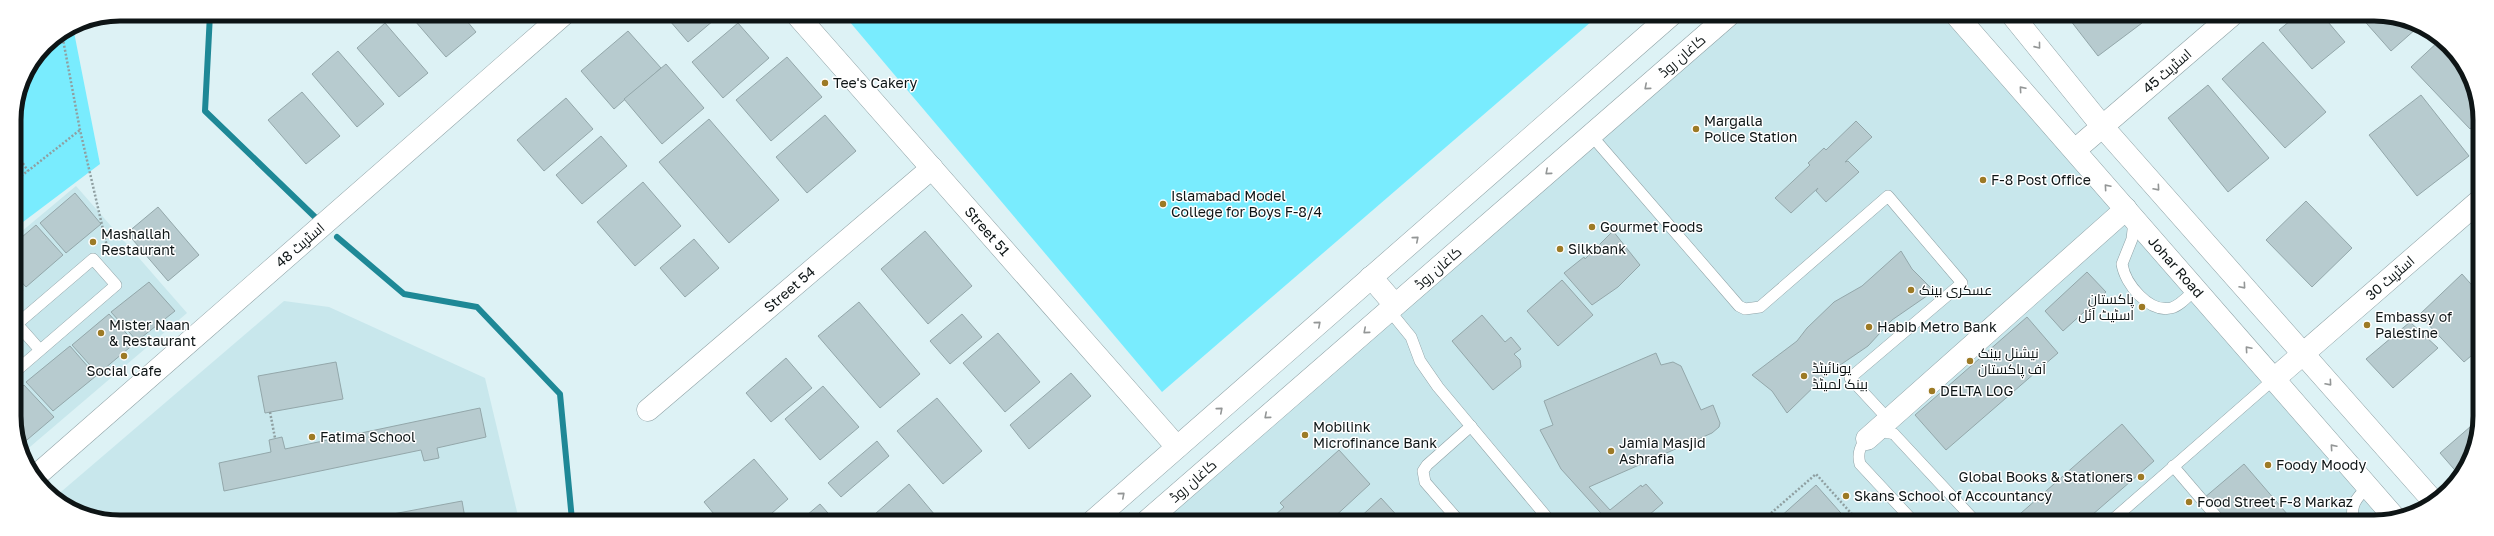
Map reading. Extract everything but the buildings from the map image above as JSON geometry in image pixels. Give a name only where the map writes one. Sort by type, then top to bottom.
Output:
[{"type":"street","name":"اسٹریٹ 48","points":[[39,473],[556,21]]},
{"type":"street","name":"Street 51","points":[[802,21],[1177,447]]},
{"type":"street","points":[[1100,515],[1664,21]]},
{"type":"street","name":"کاغان روڈ","points":[[1154,515],[1722,21]]},
{"type":"street","name":"Johar Road","points":[[1961,21],[2391,513]]},
{"type":"street","points":[[2017,21],[2102,126],[2430,498]]},
{"type":"street","name":"اسٹریٹ 45","points":[[2075,150],[2225,21]]},
{"type":"street","name":"Street 54","points":[[648,410],[932,168]]},
{"type":"street","name":"اسٹریٹ 30","points":[[2274,379],[2473,206]]},
{"type":"street","points":[[1867,439],[1888,419],[2130,213]]},
{"type":"street","points":[[1371,277],[1392,308]]},
{"type":"lane","points":[[1591,135],[1739,306],[1745,309],[1760,307],[1888,196],[1962,283],[1850,378],[1888,419]]},
{"type":"lane","points":[[2130,213],[2132,239],[2122,264],[2126,280],[2148,303],[2164,309],[2177,306],[2196,289]]},
{"type":"lane","points":[[21,321],[93,259],[116,285],[21,367]]},
{"type":"lane","points":[[1392,308],[1411,337],[1420,361],[1438,387],[1545,515]]},
{"type":"lane","points":[[21,329],[40,350]]},
{"type":"lane","points":[[2118,515],[2274,379]]},
{"type":"lane","points":[[1454,515],[1425,482],[1423,471],[1426,465],[1471,426]]},
{"type":"lane","points":[[1907,515],[1860,464],[1858,456],[1860,447],[1867,439],[1877,432],[1886,431],[1894,434],[1969,515]]},
{"type":"lane","points":[[2173,466],[2215,515]]},
{"type":"lane","points":[[2354,515],[2353,504],[2368,487]]},
{"type":"path","points":[[63,40],[80,130],[108,248],[104,271]]},
{"type":"path","points":[[21,176],[80,130]]},
{"type":"path","points":[[21,160],[28,171]]},
{"type":"path","points":[[270,412],[275,438]]},
{"type":"path","points":[[1769,515],[1816,474],[1853,515]]},
{"type":"shaded area","name":"Islamabad Model College for Boys F-8/4","points":[[849,21],[1592,21],[1162,392]]},
{"type":"shaded area","points":[[1723,21],[1961,21],[2391,513],[2381,515],[1154,515]]},
{"type":"shaded area","points":[[74,32],[100,164],[21,223],[21,113],[24,94],[34,70],[50,50]]},
{"type":"shaded area","points":[[76,186],[187,313],[27,450],[21,423],[21,232]]},
{"type":"shaded area","name":"Fatima School","points":[[284,301],[329,307],[485,378],[518,515],[120,515],[88,510],[76,505],[59,494]]},
{"type":"waterway","points":[[210,21],[205,111],[317,219]]},
{"type":"waterway","points":[[337,237],[404,294],[477,307],[560,394],[572,515]]},
{"type":"place","name":"Tee's Cakery","points":[[825,83]]},
{"type":"place","name":"Margalla Police Station","points":[[1696,129]]},
{"type":"place","name":"F-8 Post Office","points":[[1983,180]]},
{"type":"place","name":"Islamabad Model College for Boys F-8/4","points":[[1163,204]]},
{"type":"place","name":"Gourmet Foods","points":[[1592,227]]},
{"type":"place","name":"Mashallah Restaurant","points":[[93,242]]},
{"type":"place","name":"Silkbank","points":[[1560,249]]},
{"type":"place","name":"عسکری بینک","points":[[1911,290]]},
{"type":"place","name":"پاکستان اسٹیٹ آئل","points":[[2142,307]]},
{"type":"place","name":"Embassy of Palestine","points":[[2367,325]]},
{"type":"place","name":"Habib Metro Bank","points":[[1869,327]]},
{"type":"place","name":"Mister Naan & Restaurant","points":[[101,333]]},
{"type":"place","name":"Social Cafe","points":[[124,356]]},
{"type":"place","name":"نیشنل بینک آف پاکستان","points":[[1970,361]]},
{"type":"place","name":"یونائیٹڈ بینک لمیٹڈ","points":[[1804,376]]},
{"type":"place","name":"DELTA LOG","points":[[1932,391]]},
{"type":"place","name":"Mobilink Microfinance Bank","points":[[1305,435]]},
{"type":"place","name":"Fatima School","points":[[312,437]]},
{"type":"place","name":"Jamia Masjid Ashrafia","points":[[1611,451]]},
{"type":"place","name":"Foody Moody","points":[[2268,465]]},
{"type":"place","name":"Global Books & Stationers","points":[[2141,477]]},
{"type":"place","name":"Skans School of Accountancy","points":[[1846,496]]},
{"type":"place","name":"Food Street F-8 Markaz","points":[[2189,502]]}]
